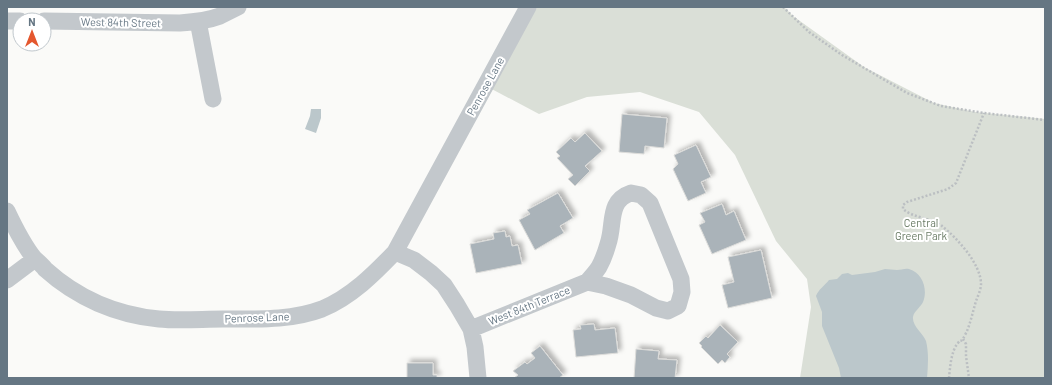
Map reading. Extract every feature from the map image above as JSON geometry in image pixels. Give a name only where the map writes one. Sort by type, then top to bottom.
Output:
[{"type":"street","name":"West 84th Street","points":[[52,20],[174,23],[198,22],[220,16],[238,7]]},
{"type":"street","name":"Penrose Lane","points":[[7,211],[19,236],[35,259],[54,276],[79,294],[105,306],[134,315],[160,319],[272,319],[295,316],[321,309],[342,299],[362,284],[395,252],[528,7]]},
{"type":"street","points":[[198,22],[213,99]]},
{"type":"street","name":"West 84th Terrace","points":[[471,329],[587,282],[600,266],[609,242],[612,217],[616,204],[624,196],[631,193],[641,195],[650,203],[680,279],[682,292],[678,306],[668,311],[656,308],[631,295],[606,286],[587,282]]},
{"type":"street","points":[[395,252],[414,260],[444,285],[471,329],[475,347],[478,378]]},
{"type":"street","points":[[7,280],[35,259]]},
{"type":"path","points":[[783,7],[809,32],[837,51],[907,92],[941,106],[984,113],[1045,120]]},
{"type":"path","points":[[949,378],[951,359],[958,342],[963,339],[967,331],[981,285],[980,275],[961,245],[941,226],[907,212],[903,209],[903,206],[907,202],[948,189],[956,183],[984,113]]},
{"type":"path","points":[[963,339],[966,344],[969,378]]},
{"type":"green space","name":"Central Green Park","points":[[528,7],[784,7],[793,16],[864,67],[934,103],[975,112],[1045,119],[1045,378],[800,378],[811,307],[807,279],[776,241],[735,155],[699,112],[640,92],[587,97],[539,114],[486,86]]},
{"type":"shaded area","points":[[311,109],[321,109],[321,118],[316,133],[305,129]]},
{"type":"shaded area","points":[[885,269],[909,269],[918,274],[923,282],[925,292],[924,297],[922,304],[913,317],[913,320],[926,341],[928,355],[927,378],[841,378],[839,368],[822,326],[822,312],[816,296],[829,280],[837,279],[842,274],[848,273],[852,275]]},
{"type":"building","points":[[622,114],[667,118],[664,148],[645,146],[644,154],[619,152]]},
{"type":"building","points":[[585,133],[602,151],[585,166],[590,171],[575,186],[568,179],[573,175],[557,158],[560,156],[556,152],[571,138],[575,142]]},
{"type":"building","points":[[696,145],[711,177],[701,182],[706,193],[688,201],[673,169],[678,164],[674,155]]},
{"type":"building","points":[[558,193],[573,218],[560,226],[564,233],[535,250],[519,220],[530,214],[527,210]]},
{"type":"building","points":[[722,204],[726,215],[734,211],[746,240],[712,254],[699,225],[705,222],[700,213]]},
{"type":"building","points":[[505,231],[506,237],[510,236],[512,246],[518,245],[522,264],[476,273],[470,244],[494,239],[493,233]]},
{"type":"building","points":[[761,250],[772,298],[728,308],[722,285],[734,282],[728,257]]},
{"type":"building","points":[[594,324],[595,330],[615,328],[618,353],[576,357],[573,330],[581,329],[580,325]]},
{"type":"building","points":[[720,325],[738,342],[727,354],[730,357],[725,363],[722,360],[718,364],[701,347],[702,346],[699,343],[706,336],[708,338]]},
{"type":"building","points":[[540,346],[563,375],[559,378],[514,378],[518,375],[513,371],[525,362],[527,364],[535,358],[531,353]]},
{"type":"building","points":[[636,349],[659,351],[658,359],[677,360],[675,378],[634,378]]},
{"type":"building","points":[[407,363],[433,363],[433,375],[437,375],[437,378],[407,378]]}]
